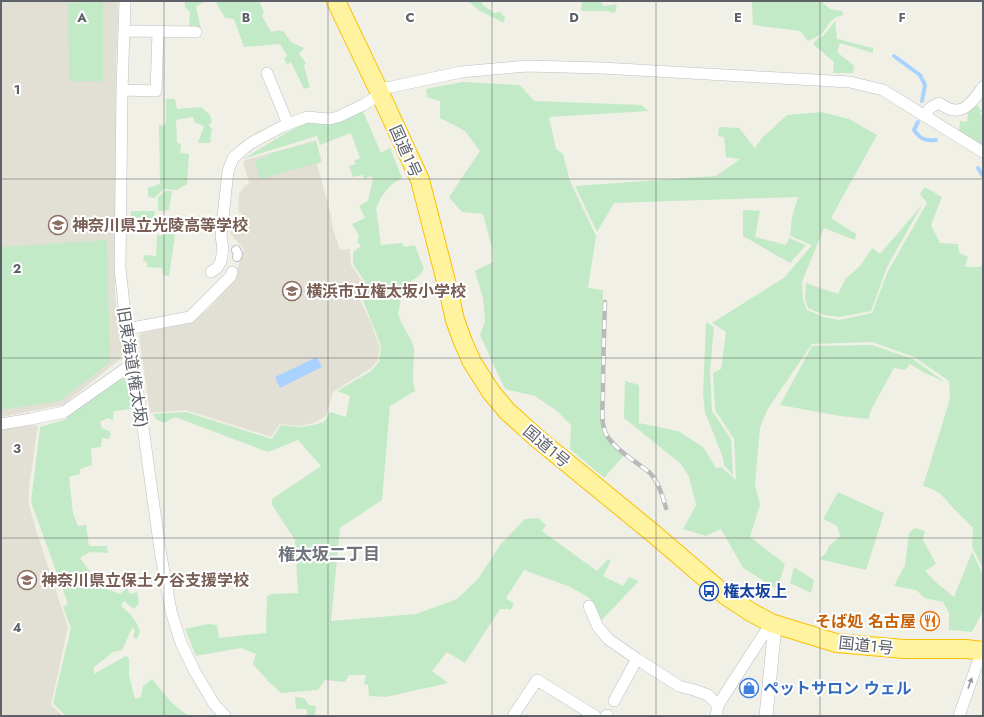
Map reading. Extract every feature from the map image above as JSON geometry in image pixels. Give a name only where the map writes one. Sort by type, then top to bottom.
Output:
[{"type":"highway","name":"国道1号","points":[[336,1],[420,180],[455,320],[463,342],[472,362],[491,392],[507,411],[538,439],[654,534],[725,595],[748,611],[773,624],[836,643],[904,649],[966,649],[982,651]]},
{"type":"street","name":"旧東海道(権太坂)","points":[[125,1],[122,90],[120,268],[127,329],[134,367],[160,550],[171,611],[181,643],[194,670],[214,704],[225,716]]},
{"type":"street","points":[[124,31],[196,32]]},
{"type":"street","points":[[122,90],[156,91],[158,32]]},
{"type":"street","points":[[211,272],[217,268],[221,261],[223,249],[230,246],[228,171],[233,158],[241,151],[266,134],[307,117],[329,119],[338,117],[363,105],[379,92],[391,87],[461,72],[526,66],[602,68],[850,82],[882,90],[983,152]]},
{"type":"street","points":[[267,73],[288,124]]},
{"type":"street","points":[[924,116],[930,108],[939,103],[947,108],[956,110],[965,108],[975,98],[983,86]]},
{"type":"street","points":[[127,329],[190,317],[230,276],[232,272]]},
{"type":"street","points":[[1,424],[64,412],[126,369],[134,367]]},
{"type":"street","points":[[589,606],[598,627],[608,639],[679,686],[708,695],[717,711],[773,624]]},
{"type":"street","points":[[766,716],[773,624]]},
{"type":"street","points":[[959,716],[982,651]]},
{"type":"street","points":[[614,701],[637,659]]},
{"type":"street","points":[[513,716],[537,680],[595,716]]},
{"type":"shaded area","name":"神奈川県立光陵高等学校","points":[[1,1],[118,1],[116,68],[115,293],[118,324],[123,350],[120,359],[63,405],[1,417]]},
{"type":"shaded area","name":"横浜市立権太坂小学校","points":[[316,140],[322,162],[317,164],[331,215],[333,229],[340,250],[350,249],[351,265],[363,282],[359,298],[370,321],[380,348],[377,361],[371,368],[333,392],[326,416],[313,423],[300,426],[280,424],[271,437],[186,410],[150,413],[139,336],[142,333],[191,323],[208,309],[230,285],[244,250],[230,233],[231,231],[240,231],[241,213],[238,212],[239,194],[249,183],[243,162],[245,160]]},
{"type":"shaded area","name":"神奈川県立保土ケ谷支援学校","points":[[38,425],[29,488],[29,505],[68,627],[51,705],[63,716],[1,716],[1,429]]},
{"type":"green space","points":[[185,1],[207,1],[196,6],[201,30],[189,28],[190,12],[185,7]]},
{"type":"green space","points":[[215,1],[259,1],[264,12],[262,16],[271,32],[278,30],[284,32],[291,42],[304,48],[299,54],[306,63],[304,66],[310,87],[304,89],[291,62],[287,65],[284,58],[287,56],[280,44],[244,47],[234,19],[225,18]]},
{"type":"green space","points":[[468,1],[481,1],[483,5],[494,13],[500,12],[505,17],[504,23],[480,11]]},
{"type":"green space","points":[[582,1],[600,1],[604,6],[617,4],[615,13],[606,11],[581,11]]},
{"type":"green space","points":[[752,1],[821,1],[830,9],[842,11],[844,15],[836,17],[831,21],[821,35],[808,41],[800,31],[753,25]]},
{"type":"green space","points":[[103,2],[103,81],[69,81],[68,3]]},
{"type":"green space","points":[[835,21],[837,39],[873,48],[873,53],[840,43],[837,52],[854,66],[853,73],[833,73],[834,62],[813,44],[818,38],[823,36]]},
{"type":"green space","points":[[462,82],[520,85],[534,101],[641,105],[649,111],[549,117],[556,149],[563,154],[570,181],[596,236],[588,288],[603,290],[601,400],[603,429],[626,453],[604,478],[570,449],[571,425],[557,411],[535,396],[505,389],[480,335],[485,321],[483,298],[475,271],[493,262],[492,248],[483,214],[462,212],[449,197],[480,151],[465,131],[440,118],[440,101],[427,97],[426,89]]},
{"type":"green space","points":[[166,99],[175,99],[177,109],[201,107],[210,115],[212,122],[209,125],[212,129],[210,143],[198,143],[204,126],[195,123],[193,117],[176,120],[177,143],[181,144],[180,153],[189,154],[187,184],[177,190],[164,189],[154,198],[148,197],[148,188],[160,184],[159,125],[164,126],[166,122]]},
{"type":"green space","points":[[977,105],[982,111],[980,113],[983,116],[983,148],[959,133],[960,121],[967,122],[968,111]]},
{"type":"green space","points":[[362,109],[381,153],[390,148],[402,178],[391,185],[382,196],[376,208],[381,245],[402,243],[404,247],[415,245],[424,269],[419,276],[404,287],[398,313],[414,348],[413,380],[415,391],[390,406],[382,500],[340,528],[331,621],[416,614],[457,599],[478,579],[500,545],[525,519],[538,518],[546,525],[542,531],[597,571],[608,559],[611,561],[603,576],[623,586],[629,577],[639,581],[600,622],[592,601],[588,597],[568,586],[524,570],[506,598],[514,604],[510,611],[508,609],[500,609],[465,663],[447,652],[432,671],[448,683],[386,697],[369,696],[368,685],[364,684],[366,675],[349,675],[345,682],[325,680],[318,690],[281,693],[253,664],[256,654],[241,648],[196,656],[185,629],[208,624],[217,625],[219,638],[266,633],[267,596],[271,594],[298,593],[295,540],[272,505],[272,499],[321,466],[298,440],[268,452],[175,417],[164,423],[156,419],[153,414],[186,412],[272,439],[281,425],[299,427],[313,425],[324,422],[330,412],[346,417],[350,396],[337,391],[371,371],[379,362],[381,346],[362,298],[365,282],[353,264],[353,252],[361,246],[357,242],[359,236],[352,224],[365,218],[359,206],[368,201],[373,179],[371,176],[365,179],[362,175],[353,177],[349,166],[356,164],[354,161],[360,158],[351,133],[320,145],[317,136],[243,159],[311,120]]},
{"type":"green space","points":[[822,112],[849,119],[877,135],[831,218],[856,234],[855,240],[824,228],[802,282],[803,300],[807,310],[823,317],[839,320],[872,313],[887,273],[927,203],[920,194],[925,187],[942,197],[931,225],[940,243],[958,244],[959,253],[968,257],[965,267],[980,267],[983,263],[983,569],[972,547],[973,528],[938,492],[923,486],[950,399],[949,381],[914,357],[872,342],[812,344],[767,410],[760,428],[755,485],[760,505],[750,537],[785,564],[777,589],[743,568],[721,529],[706,536],[683,529],[696,505],[689,477],[681,464],[624,418],[625,381],[639,385],[639,423],[678,431],[703,447],[716,468],[721,467],[736,480],[734,439],[715,410],[713,373],[721,369],[726,332],[712,323],[785,277],[812,245],[790,236],[792,217],[798,197],[614,203],[597,232],[575,186],[716,176],[740,159],[726,157],[724,137],[718,136],[719,127],[739,128],[755,148],[762,138],[787,115]]},
{"type":"green space","points":[[316,141],[321,162],[260,179],[255,160],[269,156],[269,154]]},
{"type":"green space","points":[[165,191],[172,191],[169,210],[158,211],[158,197]]},
{"type":"green space","points":[[922,205],[887,267],[871,311],[840,317],[824,315],[808,308],[805,299],[806,283],[838,294],[846,278],[860,266],[872,248],[880,254]]},
{"type":"green space","points":[[743,210],[760,211],[755,237],[786,245],[789,238],[806,245],[790,263],[743,236]]},
{"type":"green space","points":[[131,211],[155,211],[154,220],[131,218]]},
{"type":"green space","points":[[167,222],[171,232],[175,235],[169,276],[163,275],[162,268],[147,267],[147,262],[143,261],[144,255],[156,256],[157,235],[164,235]]},
{"type":"green space","points":[[107,240],[110,362],[60,401],[1,410],[1,247]]},
{"type":"green space","points":[[706,322],[714,327],[710,371],[712,411],[731,439],[733,475],[724,465],[723,458],[705,412],[703,394]]},
{"type":"green space","points":[[872,345],[913,359],[945,382],[910,364],[905,370],[894,368],[872,408],[868,419],[840,416],[780,405],[812,346]]},
{"type":"green space","points":[[125,378],[130,381],[132,409],[114,411],[113,420],[107,418],[100,422],[102,428],[111,432],[109,439],[102,438],[101,447],[91,448],[92,465],[80,469],[80,474],[69,477],[73,513],[78,526],[86,525],[89,546],[107,546],[108,553],[90,552],[80,558],[99,586],[120,594],[127,588],[130,594],[137,592],[139,603],[134,609],[124,601],[121,606],[137,623],[140,631],[137,639],[133,637],[135,630],[132,628],[122,650],[113,652],[94,667],[94,674],[126,656],[129,658],[129,676],[135,699],[141,697],[143,686],[152,679],[172,703],[187,715],[192,716],[66,716],[53,703],[71,628],[63,607],[68,604],[31,502],[40,427],[64,420],[104,387]]},
{"type":"green space","points":[[838,492],[884,513],[866,570],[819,559],[826,553],[829,546],[840,536],[837,526],[823,519]]},
{"type":"green space","points":[[915,528],[925,531],[923,540],[936,564],[925,571],[954,597],[972,552],[983,574],[983,611],[972,632],[949,630],[949,613],[943,602],[925,598],[916,590],[894,586],[905,565],[909,533]]},
{"type":"green space","points":[[794,567],[814,580],[811,593],[790,583]]},
{"type":"green space","points":[[295,697],[304,698],[309,705],[316,706],[315,716],[308,716],[306,709],[296,709]]},
{"type":"water","points":[[317,357],[322,367],[280,388],[275,377]]},
{"type":"waterway","points":[[894,56],[920,75],[925,85],[922,101]]},
{"type":"waterway","points":[[918,122],[914,130],[918,136],[926,140],[936,140]]},
{"type":"waterway","points":[[978,168],[983,176]]},
{"type":"railway","points":[[605,302],[602,412],[604,429],[614,445],[649,472],[660,489],[666,508]]},
{"type":"place","name":"神奈川県立光陵高等学校","points":[[58,225]]},
{"type":"place","name":"横浜市立権太坂小学校","points":[[292,291]]},
{"type":"place","name":"神奈川県立保土ケ谷支援学校","points":[[27,580]]},
{"type":"place","name":"権太坂上","points":[[709,591]]},
{"type":"place","name":"そば処 名古屋","points":[[930,621]]},
{"type":"place","name":"ペットサロン ウェル","points":[[749,688]]},
{"type":"district","name":"権太坂二丁目","points":[[329,554]]}]
